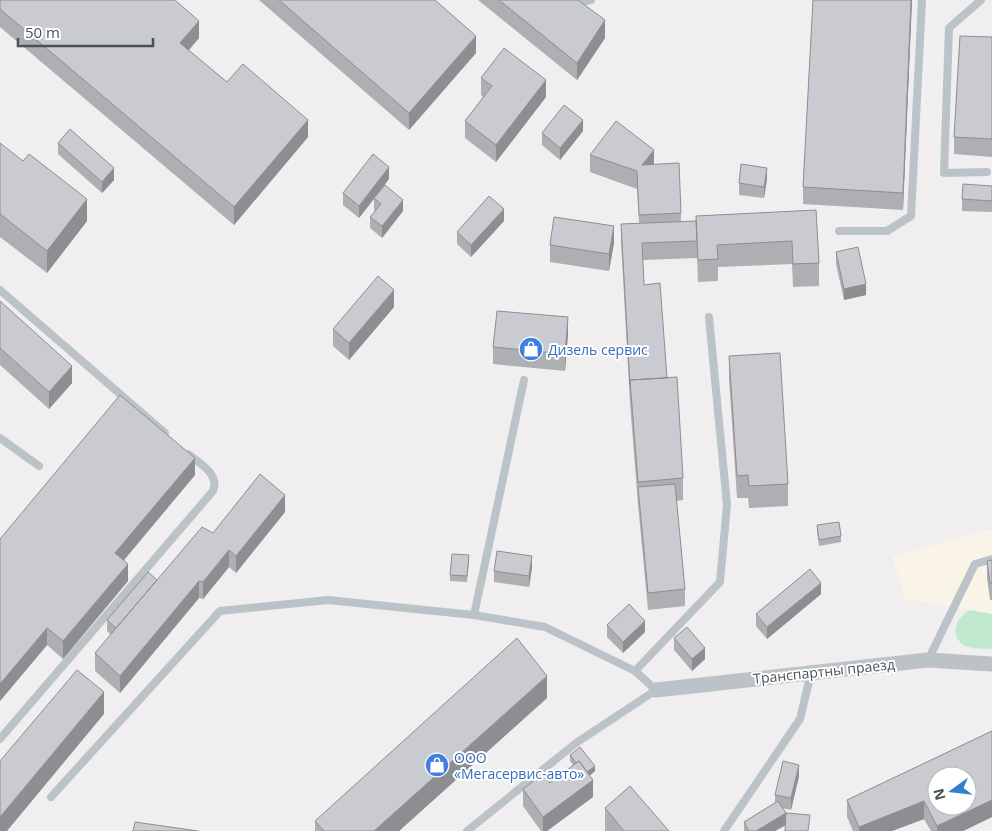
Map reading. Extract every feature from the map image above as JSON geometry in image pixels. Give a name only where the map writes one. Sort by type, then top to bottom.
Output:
[{"type":"street","name":"Транспартны праезд","points":[[656,690],[928,660],[992,664]]},
{"type":"lane","points":[[579,0],[581,2],[591,0]]},
{"type":"lane","points":[[839,231],[887,230],[911,216],[922,0]]},
{"type":"lane","points":[[981,0],[949,28],[944,174],[987,172]]},
{"type":"lane","points":[[0,290],[169,437]]},
{"type":"lane","points":[[635,671],[720,582],[727,506],[710,317]]},
{"type":"lane","points":[[474,615],[524,380]]},
{"type":"lane","points":[[0,438],[39,466]]},
{"type":"lane","points":[[0,739],[213,492],[215,485],[214,477],[184,450]]},
{"type":"lane","points":[[928,660],[975,564],[992,559]]},
{"type":"lane","points":[[50,797],[220,611],[328,600],[474,615],[545,627],[635,671],[656,690],[576,744],[467,831]]},
{"type":"lane","points":[[724,831],[800,720],[811,673]]},
{"type":"shaded area","points":[[992,529],[992,614],[905,599],[892,556]]},
{"type":"green space","points":[[970,610],[992,614],[992,649],[968,647],[957,639],[957,624],[962,616]]},
{"type":"building","points":[[0,0],[175,0],[199,21],[180,43],[227,82],[243,64],[308,120],[234,207],[0,9]]},
{"type":"building","points":[[279,0],[435,0],[476,36],[409,113]]},
{"type":"building","points":[[499,0],[578,0],[605,20],[577,63]]},
{"type":"building","points":[[813,0],[911,0],[903,193],[803,187]]},
{"type":"building","points":[[960,36],[992,37],[992,139],[954,137]]},
{"type":"building","points":[[504,48],[546,80],[496,145],[465,121],[492,86],[481,78]]},
{"type":"building","points":[[564,105],[583,120],[560,148],[542,133]]},
{"type":"building","points":[[616,121],[654,150],[642,165],[679,163],[681,213],[639,215],[637,171],[590,155]]},
{"type":"building","points":[[70,129],[114,168],[102,182],[58,143]]},
{"type":"building","points":[[0,143],[23,161],[29,154],[87,199],[47,251],[0,214]]},
{"type":"building","points":[[373,154],[389,167],[359,206],[343,193]]},
{"type":"building","points":[[741,164],[767,168],[764,187],[739,183]]},
{"type":"building","points":[[963,184],[992,186],[992,201],[962,199]]},
{"type":"building","points":[[385,185],[403,200],[382,226],[370,217],[381,204],[374,198]]},
{"type":"building","points":[[489,196],[504,209],[471,245],[457,232]]},
{"type":"building","points":[[816,210],[819,263],[793,264],[792,241],[717,245],[718,259],[698,260],[696,216]]},
{"type":"building","points":[[554,217],[614,226],[609,254],[550,245]]},
{"type":"building","points":[[696,221],[697,241],[642,243],[644,285],[660,283],[667,378],[630,380],[630,385],[621,224]]},
{"type":"building","points":[[858,247],[866,284],[844,289],[836,252]]},
{"type":"building","points":[[378,276],[394,290],[349,343],[333,329]]},
{"type":"building","points":[[0,301],[72,366],[49,392],[0,348]]},
{"type":"building","points":[[497,311],[568,317],[565,354],[493,347]]},
{"type":"building","points":[[780,353],[788,484],[749,486],[748,475],[737,476],[729,356]]},
{"type":"building","points":[[677,377],[683,478],[638,482],[630,380]]},
{"type":"building","points":[[120,395],[195,458],[115,553],[128,564],[63,641],[47,628],[0,684],[0,539]]},
{"type":"building","points":[[260,474],[285,495],[236,556],[229,550],[203,582],[199,581],[120,676],[95,653],[202,527],[213,533]]},
{"type":"building","points":[[675,484],[685,589],[648,593],[638,487]]},
{"type":"building","points":[[839,522],[841,536],[819,540],[817,525]]},
{"type":"building","points":[[497,551],[532,556],[529,576],[494,571]]},
{"type":"building","points":[[452,554],[469,555],[467,576],[450,575]]},
{"type":"building","points":[[992,560],[992,583],[990,583],[987,561]]},
{"type":"building","points":[[810,569],[821,583],[767,627],[756,614]]},
{"type":"building","points":[[148,572],[157,580],[116,628],[107,620]]},
{"type":"building","points":[[629,604],[645,621],[623,642],[607,625]]},
{"type":"building","points":[[687,627],[705,648],[692,659],[674,638]]},
{"type":"building","points":[[517,638],[547,676],[374,831],[324,831],[315,821]]},
{"type":"building","points":[[77,670],[104,692],[0,817],[0,761]]},
{"type":"building","points":[[992,731],[992,800],[977,807],[977,766],[927,766],[927,807],[924,801],[859,827],[847,800]]},
{"type":"building","points":[[580,747],[595,766],[587,772],[579,761],[576,763],[570,755]]},
{"type":"building","points":[[579,761],[593,780],[543,817],[523,789],[543,774],[550,783]]},
{"type":"building","points":[[783,761],[799,765],[791,798],[775,795]]},
{"type":"building","points":[[630,786],[669,831],[624,831],[605,808]]},
{"type":"building","points":[[778,801],[786,813],[756,831],[749,831],[744,822]]},
{"type":"building","points":[[786,813],[810,815],[808,831],[785,831]]},
{"type":"building","points":[[932,816],[958,816],[937,826]]},
{"type":"building","points":[[135,822],[198,831],[133,831]]},
{"type":"place","name":"Дизель сервис","points":[[531,349]]},
{"type":"place","name":"ООО «Мегасервис-авто»","points":[[437,765]]}]
